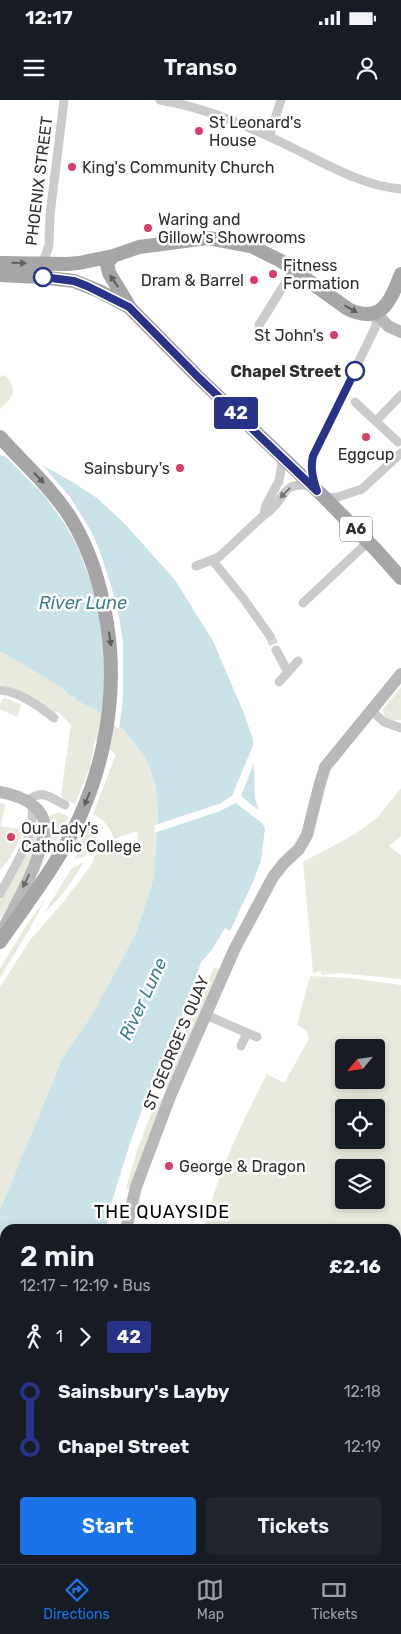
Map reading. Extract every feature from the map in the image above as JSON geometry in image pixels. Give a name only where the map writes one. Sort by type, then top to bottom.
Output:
[{"type":"main road","name":"A6","points":[[1,272],[39,264],[67,264],[92,260],[113,256],[139,247],[208,238],[251,246],[294,269],[348,308],[363,314],[376,313]]},
{"type":"main road","name":"A6","points":[[113,256],[107,264],[109,273],[129,307],[199,378],[318,492],[401,578]]},
{"type":"main road","name":"A6","points":[[1,272],[74,281],[98,290],[129,307]]},
{"type":"main road","points":[[376,313],[390,300],[401,274]]},
{"type":"main road","points":[[0,942],[55,863],[88,796],[99,763],[107,729],[112,672],[111,644],[103,599],[89,553],[70,517],[51,490],[2,440]]},
{"type":"street","name":"PHOENIX STREET","points":[[39,264],[45,257],[49,245],[50,215],[64,100]]},
{"type":"street","points":[[160,100],[206,111],[360,178],[386,188],[401,190]]},
{"type":"street","points":[[269,137],[282,100]]},
{"type":"street","points":[[259,325],[294,269]]},
{"type":"street","points":[[376,313],[388,326],[401,332]]},
{"type":"street","points":[[318,492],[312,474],[311,464],[313,456],[376,326],[376,313]]},
{"type":"street","points":[[376,421],[401,395]]},
{"type":"street","points":[[355,402],[398,442]]},
{"type":"street","points":[[196,566],[213,561],[226,553],[264,515],[272,510],[285,491],[298,484],[338,497],[362,489],[401,453]]},
{"type":"street","points":[[264,515],[266,505],[279,481],[283,458]]},
{"type":"street","points":[[303,604],[368,542]]},
{"type":"street","points":[[213,561],[270,636]]},
{"type":"street","points":[[386,561],[401,570]]},
{"type":"street","points":[[276,650],[288,672]]},
{"type":"street","points":[[279,682],[298,661]]},
{"type":"street","name":"ST GEORGE'S QUAY","points":[[127,1224],[136,1187],[171,1094],[235,948],[273,877],[299,849],[307,835],[325,767],[401,674]]},
{"type":"street","points":[[0,690],[26,699],[39,706],[54,718]]},
{"type":"street","points":[[372,711],[384,722],[401,728]]},
{"type":"street","points":[[0,792],[17,795],[37,809],[42,817],[45,832],[38,856],[0,936]]},
{"type":"street","points":[[0,894],[27,845],[33,818],[30,803],[34,795],[44,794],[65,805]]},
{"type":"street","points":[[206,1014],[257,1037]]},
{"type":"street","points":[[242,1046],[247,1033]]},
{"type":"shaded area","points":[[5,375],[12,386],[13,393],[0,409],[0,377]]},
{"type":"shaded area","points":[[0,651],[56,684],[79,702],[97,711],[123,729],[146,758],[156,788],[158,817],[154,877],[137,931],[94,1012],[62,1059],[0,1210],[0,987],[30,940],[65,900],[92,864],[95,855],[138,839],[137,831],[114,839],[106,824],[93,814],[116,754],[95,740],[90,768],[75,804],[63,799],[61,794],[71,725],[58,712],[55,713],[34,698],[0,684]]},
{"type":"shaded area","points":[[401,687],[401,720],[386,718],[383,709]]},
{"type":"shaded area","points":[[5,698],[21,704],[18,717],[0,709],[1,700]]},
{"type":"shaded area","points":[[401,788],[401,836],[389,846],[401,855],[401,979],[340,973],[322,975],[320,971],[313,973],[303,862],[355,834],[378,817]]},
{"type":"shaded area","name":"Our Lady's Catholic College","points":[[0,803],[5,804],[1,826],[24,830],[10,858],[1,870],[0,869]]},
{"type":"shaded area","points":[[59,812],[69,817],[32,884],[48,852],[50,837],[47,817]]},
{"type":"shaded area","points":[[89,822],[94,825],[95,834],[93,842],[84,857],[75,859],[82,836]]},
{"type":"shaded area","points":[[35,826],[38,827],[40,838],[19,889],[0,919],[0,901],[6,892]]},
{"type":"shaded area","points":[[84,862],[56,902],[44,913],[72,868]]},
{"type":"shaded area","points":[[46,898],[29,930],[0,978],[0,968]]},
{"type":"shaded area","points":[[214,967],[220,969],[167,1090],[162,1087]]},
{"type":"shaded area","points":[[310,976],[349,978],[401,985],[401,1224],[205,1224],[223,1169],[267,1074],[284,1083],[309,1039],[307,1031],[297,1025]]},
{"type":"shaded area","points":[[158,1096],[163,1099],[129,1189],[126,1188],[137,1150]]},
{"type":"water","name":"River Lune","points":[[0,455],[44,466],[97,498],[125,524],[175,580],[213,641],[253,739],[255,798],[265,828],[261,860],[254,880],[230,931],[225,928],[211,951],[201,962],[186,1007],[147,1096],[131,1140],[112,1201],[107,1224],[0,1224],[0,1210],[62,1059],[94,1012],[137,931],[154,877],[158,817],[156,788],[146,758],[123,729],[97,711],[79,702],[56,684],[0,651]]},
{"type":"pier","points":[[1,452],[40,462],[70,497],[91,531],[99,549],[117,605],[123,642],[123,699],[119,729],[102,717],[105,678],[102,628],[93,588],[79,550],[65,524],[44,495]]},
{"type":"pier","points":[[253,739],[256,739],[256,758],[241,796],[262,813],[267,826],[265,828],[262,823],[236,803],[220,811],[154,833],[155,825],[219,804],[232,796],[254,743]]},
{"type":"tunnel","points":[[270,636],[276,650]]},
{"type":"bus line","name":"42","points":[[43,277],[74,281],[106,294],[129,307],[199,378],[317,491],[312,474],[311,464],[313,456],[355,371]]},
{"type":"place","name":"St Leonard's House","points":[[199,131]]},
{"type":"place","name":"King's Community Church","points":[[72,167]]},
{"type":"place","name":"Waring and Gillow's Showrooms","points":[[148,228]]},
{"type":"place","name":"Fitness Formation","points":[[273,274]]},
{"type":"place","name":"Dram & Barrel","points":[[254,280]]},
{"type":"place","name":"St John's","points":[[334,335]]},
{"type":"place","name":"Chapel Street","points":[[355,371]]},
{"type":"place","name":"Eggcup","points":[[366,437]]},
{"type":"place","name":"Sainsbury's","points":[[180,468]]},
{"type":"place","name":"Our Lady's Catholic College","points":[[11,837]]},
{"type":"place","name":"George & Dragon","points":[[169,1166]]},
{"type":"district","name":"THE QUAYSIDE","points":[[162,1212]]}]
